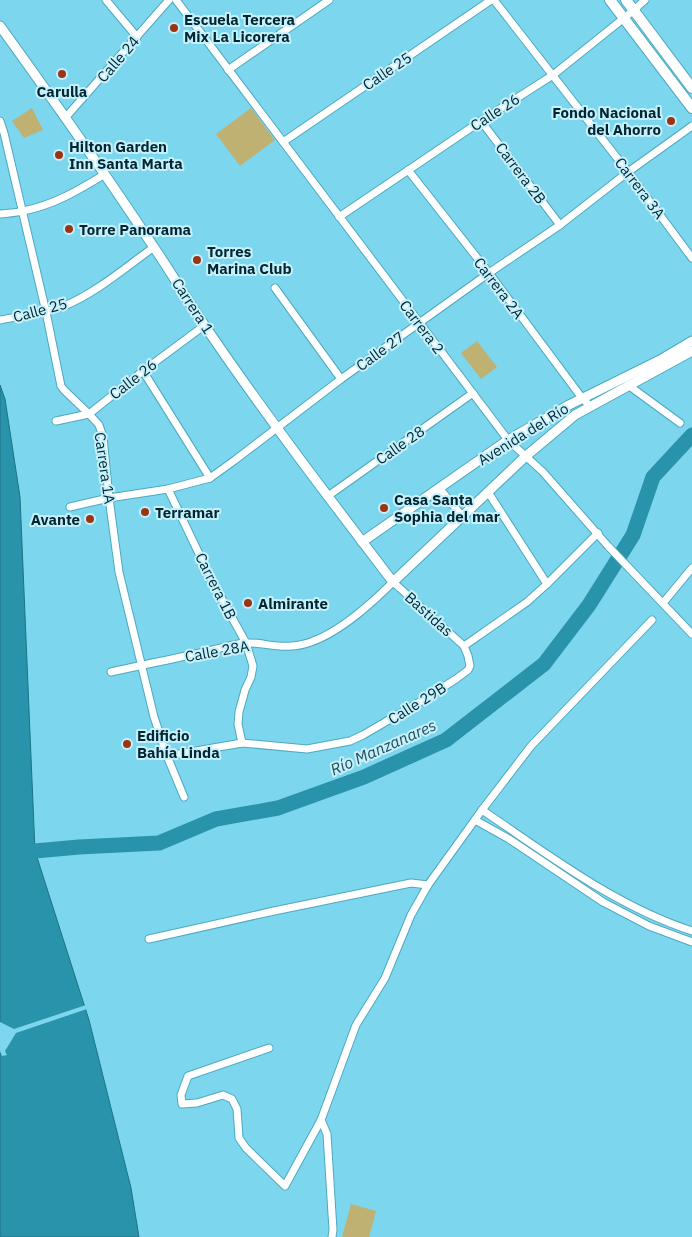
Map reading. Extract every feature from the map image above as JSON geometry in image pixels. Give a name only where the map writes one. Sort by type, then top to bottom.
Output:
[{"type":"main road","points":[[610,0],[692,108]]},
{"type":"main road","points":[[626,0],[692,88]]},
{"type":"street","points":[[106,0],[137,37]]},
{"type":"street","name":"Calle 24","points":[[66,118],[169,0]]},
{"type":"street","name":"Carrera 2","points":[[176,0],[508,440],[543,472],[608,546],[692,634]]},
{"type":"street","points":[[228,70],[329,0]]},
{"type":"street","name":"Carrera 3A","points":[[493,0],[628,172],[692,258]]},
{"type":"street","name":"Calle 25","points":[[283,142],[493,0]]},
{"type":"street","name":"Calle 26","points":[[339,217],[553,75],[645,0]]},
{"type":"street","name":"Carrera 1","points":[[0,26],[105,174],[205,325],[277,428],[393,582]]},
{"type":"street","name":"Carrera 1A","points":[[0,121],[23,211],[61,386],[99,425],[103,437],[109,498],[120,572],[154,717],[167,756],[184,797]]},
{"type":"street","name":"Carrera 2B","points":[[481,121],[560,225]]},
{"type":"street","name":"Calle 27","points":[[70,507],[109,498],[168,489],[210,478],[419,323],[560,225],[628,172],[692,126]]},
{"type":"street","name":"Carrera 2A","points":[[408,170],[590,406]]},
{"type":"street","points":[[0,214],[23,211],[66,197],[105,174]]},
{"type":"street","name":"Calle 25","points":[[0,320],[46,312],[65,305],[90,292],[154,247]]},
{"type":"street","points":[[275,288],[342,379]]},
{"type":"street","name":"Calle 26","points":[[56,422],[89,414],[205,325]]},
{"type":"street","name":"Avenida del Río","points":[[362,542],[508,440],[582,398],[660,360],[692,341]]},
{"type":"street","name":"Avenida del Río","points":[[393,582],[526,456],[575,415],[692,351]]},
{"type":"street","points":[[143,371],[210,478]]},
{"type":"street","points":[[628,385],[680,423]]},
{"type":"street","name":"Calle 28","points":[[328,496],[473,393]]},
{"type":"street","points":[[440,488],[462,516]]},
{"type":"street","name":"Carrera 1B","points":[[168,489],[213,583],[246,643],[253,666],[239,712],[238,724],[242,743]]},
{"type":"street","points":[[488,492],[547,584]]},
{"type":"street","points":[[464,646],[527,602],[598,534]]},
{"type":"street","points":[[663,603],[692,568]]},
{"type":"street","name":"Calle 28A","points":[[111,672],[246,643],[283,647],[311,642],[326,635],[361,612],[393,582]]},
{"type":"street","name":"Bastidas","points":[[393,582],[464,646]]},
{"type":"street","points":[[269,1048],[188,1076],[181,1095],[182,1104],[197,1103],[223,1095],[232,1099],[237,1109],[239,1138],[246,1148],[285,1186],[321,1120],[356,1025],[385,978],[411,915],[428,885],[531,746],[652,620]]},
{"type":"street","name":"Calle 29B","points":[[167,756],[242,743],[307,749],[350,741],[364,735],[434,693],[468,670],[470,662],[464,646]]},
{"type":"street","points":[[482,810],[588,880],[636,908],[692,931]]},
{"type":"street","points":[[476,820],[509,839],[603,902],[649,926],[692,942]]},
{"type":"street","points":[[149,939],[411,883],[428,885]]},
{"type":"street","points":[[676,937],[680,927]]},
{"type":"street","points":[[321,1120],[327,1134],[332,1237]]},
{"type":"shaded area","points":[[32,108],[43,130],[24,138],[12,121]]},
{"type":"shaded area","points":[[251,108],[275,140],[240,166],[216,134]]},
{"type":"shaded area","points":[[477,341],[497,367],[481,379],[461,353]]},
{"type":"shaded area","points":[[351,1204],[376,1211],[369,1237],[342,1237]]},
{"type":"water","points":[[0,385],[5,399],[20,497],[35,851],[89,1020],[131,1188],[139,1237],[0,1237]]},
{"type":"pier","points":[[86,1005],[87,1009],[16,1033],[5,1051],[7,1055],[2,1056],[0,1051],[0,1022],[14,1029]]},
{"type":"waterway","name":"Río Manzanares","points":[[35,851],[159,843],[216,819],[278,808],[364,777],[446,740],[544,664],[589,605],[633,535],[653,477],[692,435]]},
{"type":"place","name":"Escuela Tercera Mix La Licorera","points":[[174,28]]},
{"type":"place","name":"Carulla","points":[[62,74]]},
{"type":"place","name":"Fondo Nacional del Ahorro","points":[[671,121]]},
{"type":"place","name":"Hilton Garden Inn Santa Marta","points":[[59,155]]},
{"type":"place","name":"Torre Panorama","points":[[69,229]]},
{"type":"place","name":"Torres Marina Club","points":[[197,260]]},
{"type":"place","name":"Casa Santa Sophia del mar","points":[[384,508]]},
{"type":"place","name":"Terramar","points":[[145,512]]},
{"type":"place","name":"Avante","points":[[90,519]]},
{"type":"place","name":"Almirante","points":[[248,603]]},
{"type":"place","name":"Edificio Bahía Linda","points":[[127,744]]}]
